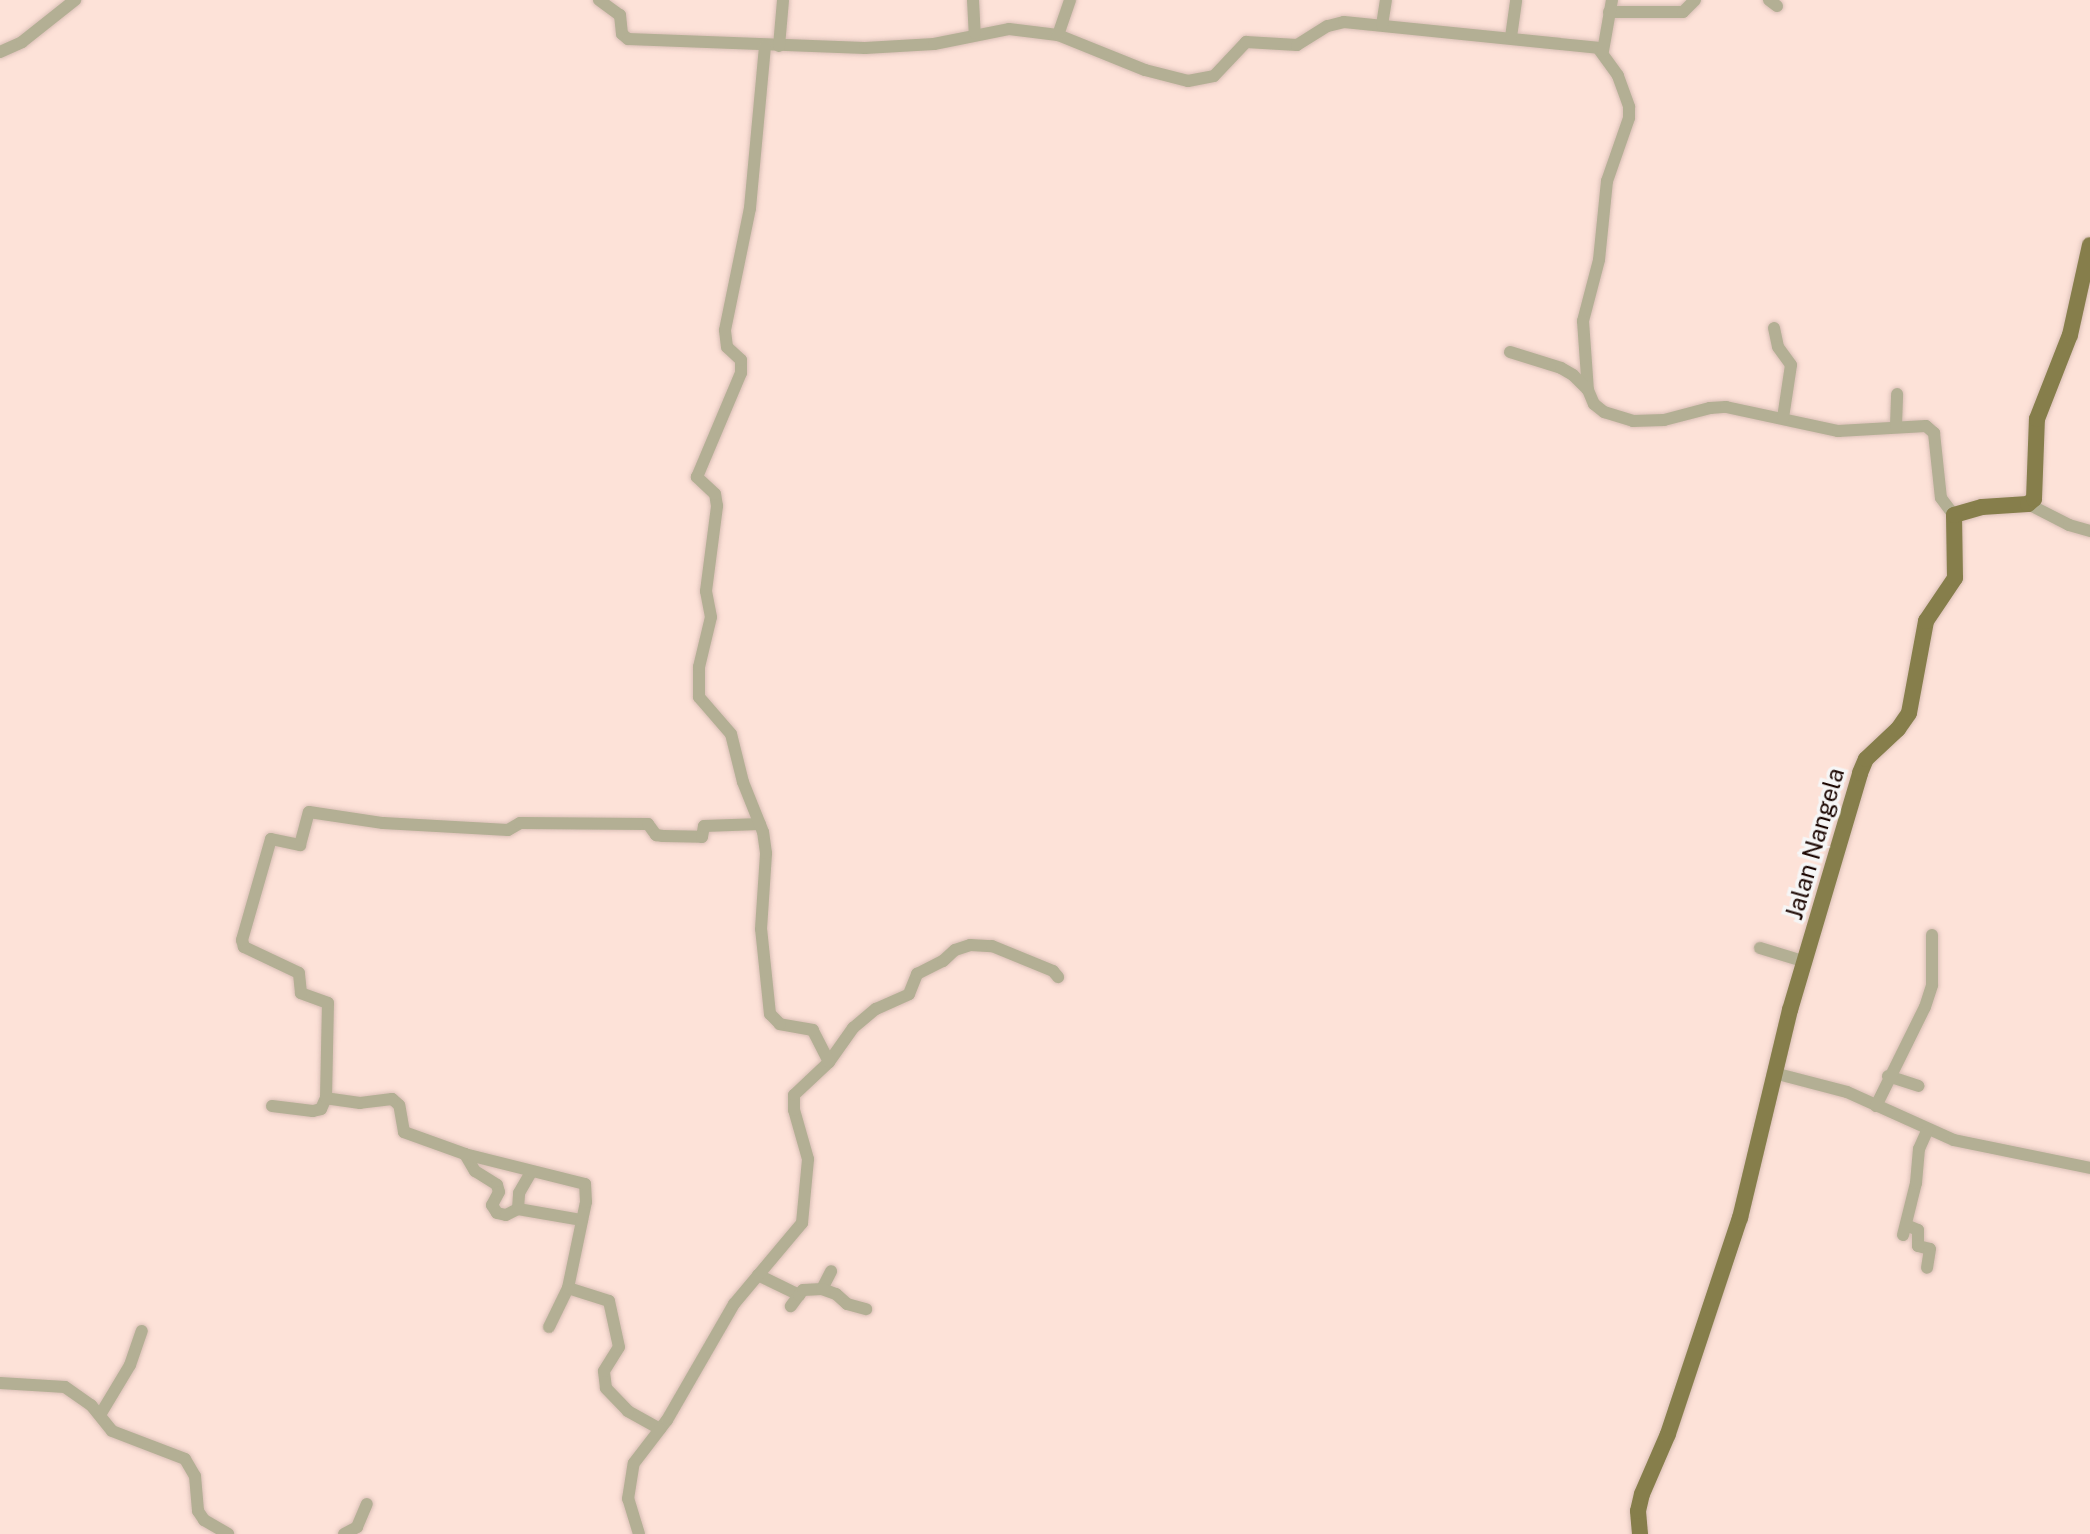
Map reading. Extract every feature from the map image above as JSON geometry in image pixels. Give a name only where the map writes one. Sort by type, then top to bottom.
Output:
[{"type":"main road","points":[[1954,515],[1982,507],[2028,504],[2036,493],[2037,419],[2070,335],[2090,245]]},
{"type":"main road","name":"Jalan Nangela","points":[[1640,1534],[1638,1511],[1642,1494],[1668,1434],[1731,1245],[1774,1073],[1860,773],[1866,759],[1905,722],[1926,621],[1955,578],[1954,515]]},
{"type":"street","points":[[0,52],[31,35],[75,0]]},
{"type":"street","points":[[599,0],[620,15],[622,34],[634,38],[772,46],[919,45],[1009,29],[1058,35],[1145,70],[1198,81],[1219,73],[1238,46],[1246,42],[1297,45],[1338,22],[1586,44],[1603,51],[1624,88],[1629,118],[1607,181],[1599,260],[1583,321],[1588,390],[1594,404],[1620,418],[1658,421],[1726,407],[1838,431],[1867,432],[1920,424],[1932,430],[1941,498],[1954,515]]},
{"type":"street","points":[[783,0],[772,46],[750,208],[725,330],[727,347],[741,360],[741,373],[697,477],[715,494],[717,506],[706,591],[711,617],[699,667],[699,697],[731,734],[743,782],[760,824],[766,853],[761,938],[770,1014],[780,1024],[813,1030],[829,1062]]},
{"type":"street","points":[[973,0],[975,33]]},
{"type":"street","points":[[1058,35],[1070,0]]},
{"type":"street","points":[[1382,25],[1386,0]]},
{"type":"street","points":[[1511,37],[1516,0]]},
{"type":"street","points":[[1603,51],[1610,6],[1683,12],[1695,0]]},
{"type":"street","points":[[1774,328],[1778,347],[1791,365],[1783,418]]},
{"type":"street","points":[[1510,352],[1561,368],[1588,390]]},
{"type":"street","points":[[1896,426],[1897,394]]},
{"type":"street","points":[[2028,504],[2069,525],[2090,531]]},
{"type":"street","points":[[272,1106],[313,1111],[321,1109],[326,1098],[328,1003],[301,993],[297,971],[244,947],[242,942],[271,839],[300,845],[309,812],[383,823],[508,830],[520,823],[648,824],[657,835],[676,837],[702,837],[704,826],[760,824]]},
{"type":"street","points":[[1876,1106],[1888,1076],[1925,1007],[1932,985],[1932,935]]},
{"type":"street","points":[[639,1534],[631,1517],[628,1483],[640,1454],[660,1429],[714,1333],[802,1223],[808,1159],[794,1110],[794,1095],[829,1062],[853,1028],[876,1009],[909,994],[917,974],[943,961],[955,950],[970,945],[992,946],[1053,971],[1058,977]]},
{"type":"street","points":[[1760,948],[1806,962]]},
{"type":"street","points":[[1774,1073],[1847,1092],[1927,1131],[1986,1148],[2090,1168]]},
{"type":"street","points":[[1888,1076],[1918,1086]]},
{"type":"street","points":[[326,1098],[360,1103],[392,1099],[399,1105],[404,1132],[465,1154],[531,1172],[572,1178],[585,1184],[582,1220],[568,1288],[549,1327]]},
{"type":"street","points":[[1927,1131],[1919,1149],[1916,1183],[1904,1230],[1918,1230],[1918,1246],[1930,1249],[1927,1268]]},
{"type":"street","points":[[465,1154],[475,1171],[497,1185],[499,1192],[492,1205],[494,1211],[506,1215],[518,1209],[582,1220]]},
{"type":"street","points":[[518,1209],[519,1193],[531,1172]]},
{"type":"street","points":[[822,1289],[831,1271]]},
{"type":"street","points":[[758,1275],[799,1295]]},
{"type":"street","points":[[568,1288],[609,1301],[619,1347],[604,1371],[606,1388],[628,1411],[660,1429]]},
{"type":"street","points":[[791,1306],[803,1290],[822,1289],[836,1294],[847,1304],[866,1309]]},
{"type":"street","points":[[100,1415],[130,1365],[142,1331]]},
{"type":"street","points":[[0,1383],[74,1392],[100,1415],[112,1431],[185,1459],[195,1476],[198,1511],[204,1520],[228,1534]]},
{"type":"street","points":[[344,1534],[357,1527],[367,1504]]}]
